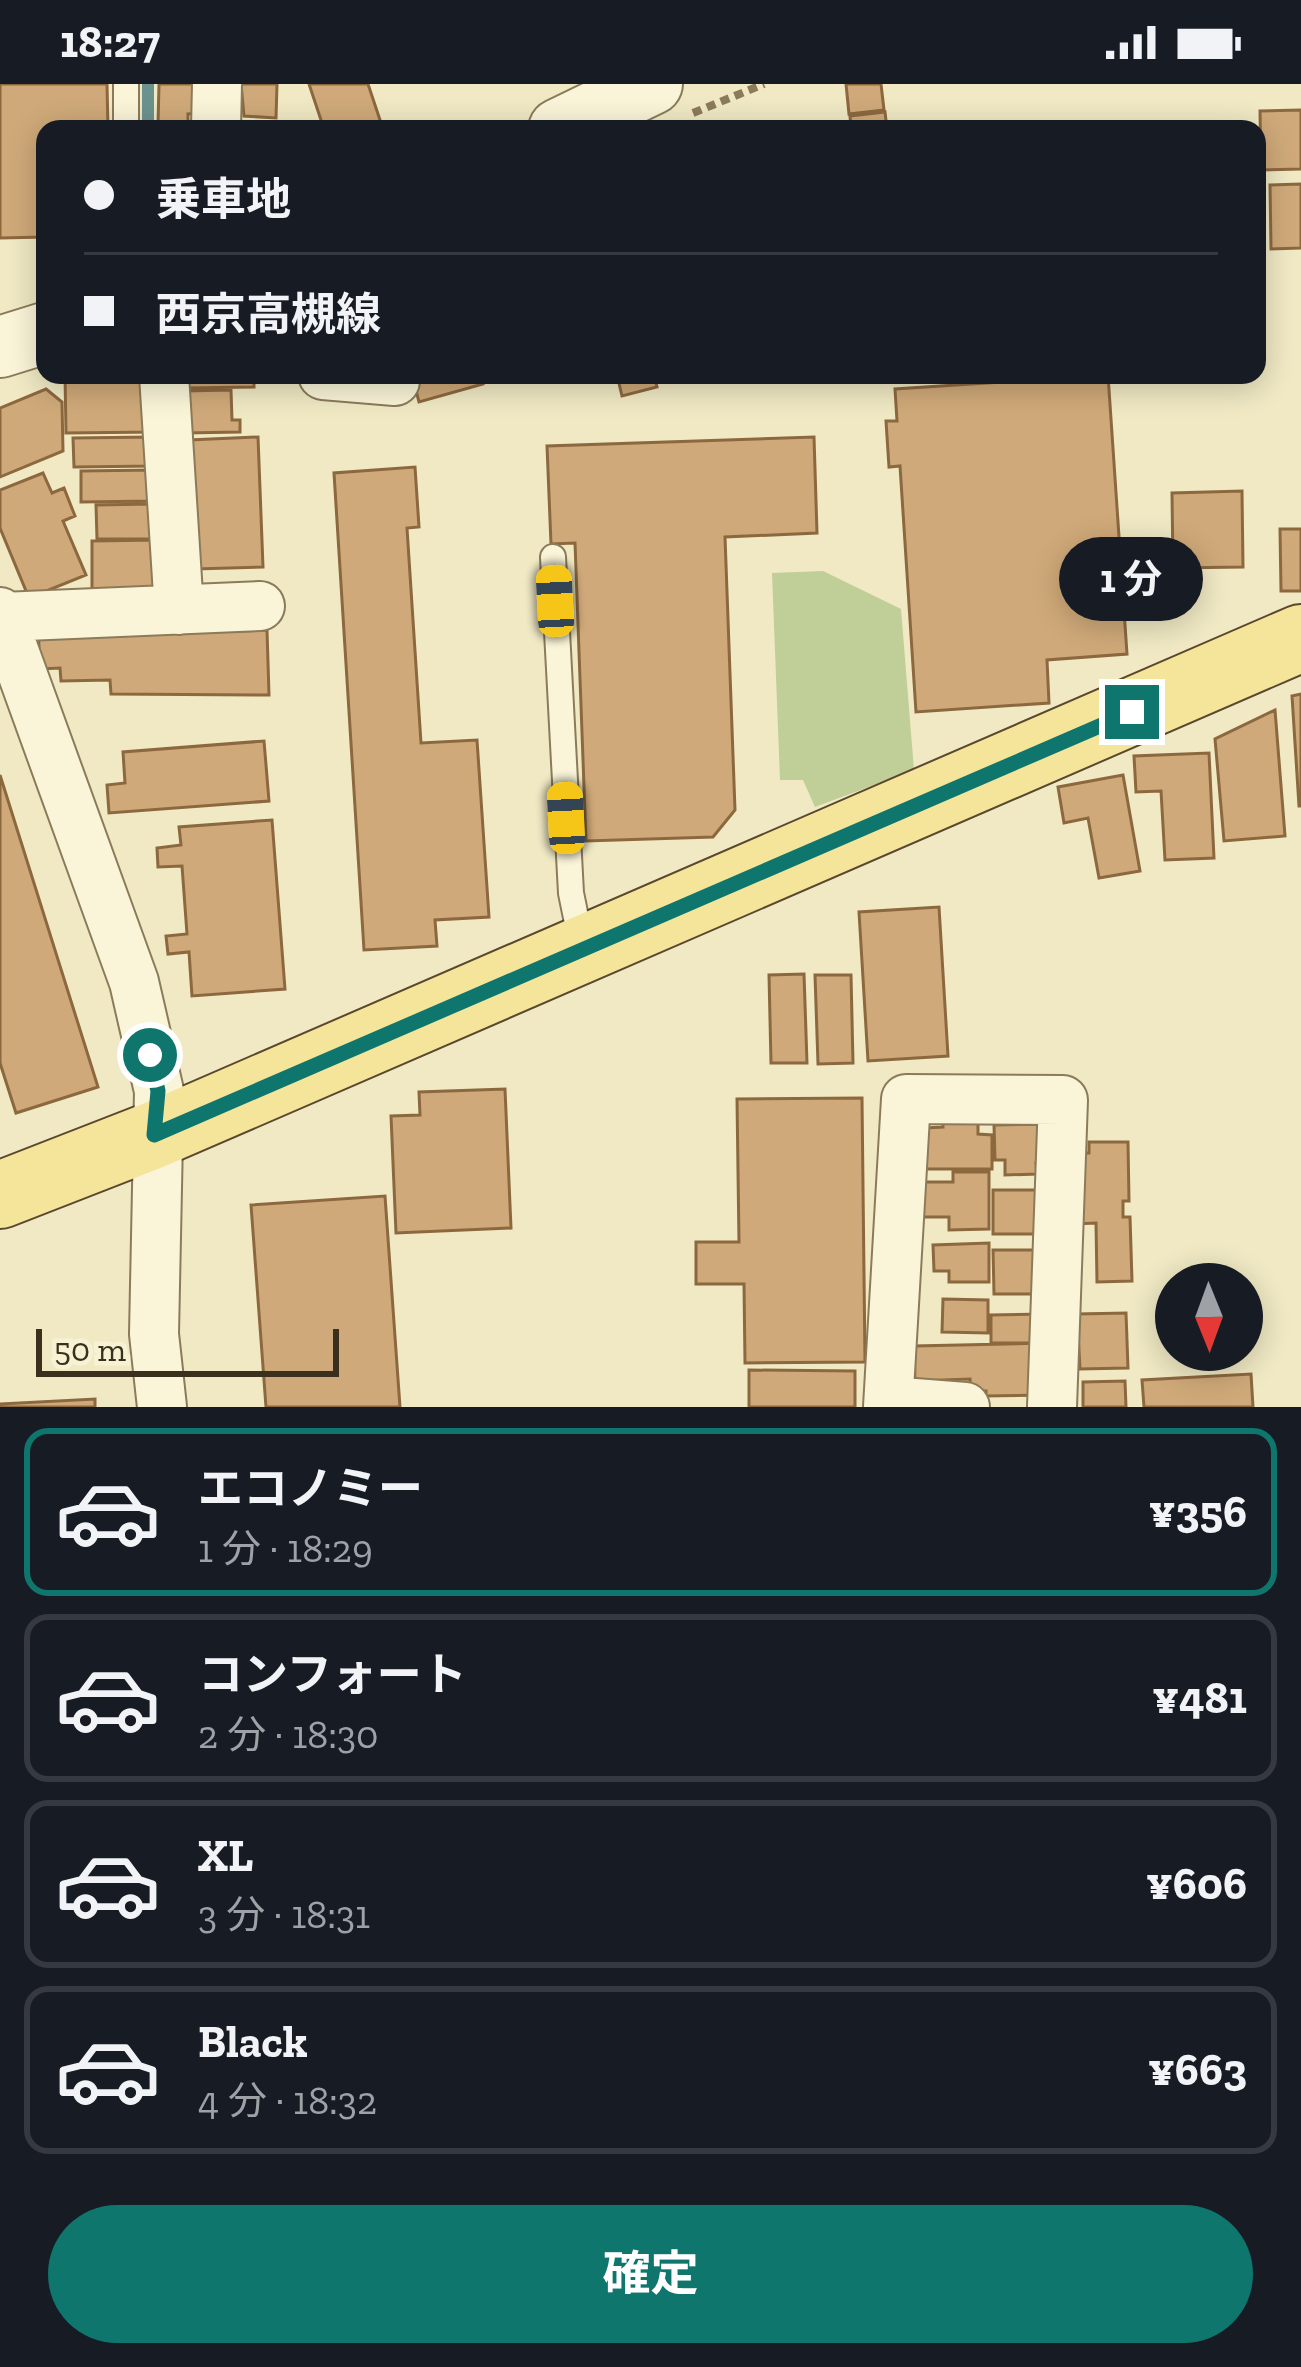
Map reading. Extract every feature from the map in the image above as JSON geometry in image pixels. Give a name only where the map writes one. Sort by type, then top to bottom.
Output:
[{"type":"main road","points":[[0,1195],[154,1135],[1301,638]]},
{"type":"street","points":[[216,120],[217,84]]},
{"type":"street","points":[[594,120],[664,102]]},
{"type":"street","points":[[0,346],[36,336]]},
{"type":"street","points":[[165,384],[179,610]]},
{"type":"street","points":[[162,1407],[154,1334],[158,1091],[134,982],[1,615],[260,606]]},
{"type":"street","points":[[964,1407],[889,1404],[905,1099],[1063,1100],[1052,1407]]},
{"type":"lane","points":[[126,84],[126,120]]},
{"type":"lane","points":[[553,557],[568,862],[583,949]]},
{"type":"path","points":[[664,102],[764,84]]},
{"type":"green space","points":[[823,571],[901,609],[914,770],[815,807],[803,780],[780,780],[772,573]]},
{"type":"building","points":[[0,84],[107,84],[108,120],[36,120],[36,237],[0,238]]},
{"type":"building","points":[[159,84],[204,84],[203,113],[188,114],[188,120],[158,120]]},
{"type":"building","points":[[241,84],[277,84],[276,118],[244,116]]},
{"type":"building","points":[[309,84],[368,84],[380,120],[321,120]]},
{"type":"building","points":[[846,84],[881,84],[884,110],[849,114]]},
{"type":"building","points":[[1301,110],[1301,169],[1266,170],[1266,120],[1260,120],[1260,111]]},
{"type":"building","points":[[885,112],[886,120],[850,120],[850,116]]},
{"type":"building","points":[[1301,184],[1301,248],[1271,249],[1270,185]]},
{"type":"building","points":[[65,384],[155,384],[156,432],[66,433]]},
{"type":"building","points":[[185,384],[254,384],[254,387],[185,388]]},
{"type":"building","points":[[414,384],[483,384],[419,402]]},
{"type":"building","points":[[619,384],[656,384],[657,387],[622,396]]},
{"type":"building","points":[[1109,384],[1127,654],[1047,660],[1049,703],[916,712],[900,466],[889,467],[886,421],[897,421],[895,389]]},
{"type":"building","points":[[46,389],[62,402],[63,451],[0,477],[0,408]]},
{"type":"building","points":[[231,390],[232,420],[240,420],[240,432],[185,433],[184,391]]},
{"type":"building","points":[[152,437],[153,466],[74,467],[73,438]]},
{"type":"building","points":[[258,437],[263,567],[195,569],[189,440]]},
{"type":"building","points":[[814,437],[817,533],[725,537],[735,810],[713,837],[586,841],[575,543],[551,544],[547,446]]},
{"type":"building","points":[[415,467],[419,527],[407,528],[421,743],[477,740],[489,917],[435,920],[437,946],[364,950],[334,473]]},
{"type":"building","points":[[153,470],[154,501],[81,502],[81,471]]},
{"type":"building","points":[[43,473],[52,493],[64,488],[75,516],[63,521],[86,575],[29,598],[0,528],[0,490]]},
{"type":"building","points":[[1242,491],[1243,567],[1173,568],[1172,493]]},
{"type":"building","points":[[152,504],[153,539],[97,539],[96,505]]},
{"type":"building","points":[[1280,529],[1301,529],[1301,591],[1281,591]]},
{"type":"building","points":[[158,540],[159,599],[92,601],[92,541]]},
{"type":"building","points":[[38,625],[179,633],[267,630],[269,695],[111,694],[110,680],[61,681],[60,668],[40,669]]},
{"type":"building","points":[[1301,694],[1301,806],[1299,806],[1292,696]]},
{"type":"building","points":[[1275,710],[1285,836],[1224,841],[1215,739]]},
{"type":"building","points":[[264,741],[269,801],[109,813],[107,785],[125,783],[123,752]]},
{"type":"building","points":[[1209,753],[1214,858],[1165,860],[1161,791],[1136,792],[1134,756]]},
{"type":"building","points":[[0,775],[98,1087],[16,1113],[0,1063]]},
{"type":"building","points":[[1123,775],[1140,871],[1099,878],[1088,818],[1064,823],[1058,787]]},
{"type":"building","points":[[272,820],[285,989],[192,996],[189,952],[168,954],[166,936],[187,934],[182,866],[158,867],[157,848],[181,845],[179,827]]},
{"type":"building","points":[[939,907],[948,1056],[868,1061],[859,912]]},
{"type":"building","points":[[804,974],[807,1063],[771,1063],[769,975]]},
{"type":"building","points":[[815,975],[851,975],[853,1063],[818,1064]]},
{"type":"building","points":[[505,1089],[511,1228],[396,1233],[391,1116],[420,1115],[419,1092]]},
{"type":"building","points":[[862,1098],[865,1362],[745,1363],[744,1284],[696,1284],[696,1242],[739,1242],[737,1099]]},
{"type":"building","points":[[943,1117],[978,1117],[978,1134],[992,1135],[992,1169],[925,1169],[925,1128],[943,1127]]},
{"type":"building","points":[[1049,1124],[1050,1163],[1036,1163],[1037,1174],[1005,1175],[1005,1160],[995,1160],[994,1125]]},
{"type":"building","points":[[1089,1142],[1128,1142],[1129,1201],[1123,1201],[1123,1217],[1130,1217],[1132,1281],[1097,1282],[1096,1223],[1074,1224],[1073,1153],[1089,1153]]},
{"type":"building","points":[[953,1172],[989,1172],[989,1229],[949,1230],[949,1217],[919,1217],[919,1182],[953,1182]]},
{"type":"building","points":[[993,1190],[1046,1190],[1046,1234],[993,1234]]},
{"type":"building","points":[[385,1196],[400,1407],[266,1407],[251,1205]]},
{"type":"building","points":[[989,1243],[989,1282],[949,1282],[949,1271],[934,1271],[933,1245]]},
{"type":"building","points":[[993,1250],[1046,1250],[1047,1294],[994,1294]]},
{"type":"building","points":[[943,1299],[988,1300],[988,1333],[942,1332]]},
{"type":"building","points":[[1126,1313],[1128,1368],[1080,1369],[1077,1314]]},
{"type":"building","points":[[1046,1314],[1046,1343],[991,1343],[991,1315]]},
{"type":"building","points":[[1046,1343],[1047,1395],[986,1396],[986,1391],[970,1391],[970,1379],[915,1381],[914,1346]]},
{"type":"building","points":[[749,1370],[855,1371],[855,1407],[749,1407]]},
{"type":"building","points":[[1251,1374],[1253,1407],[1144,1407],[1142,1380]]},
{"type":"building","points":[[1125,1381],[1126,1407],[1083,1407],[1083,1382]]},
{"type":"building","points":[[95,1399],[95,1407],[0,1407],[0,1404]]},
{"type":"waterway","points":[[148,84],[148,120]]},
{"type":"route","points":[[150,1055],[158,1091],[154,1135],[1132,712]]}]
